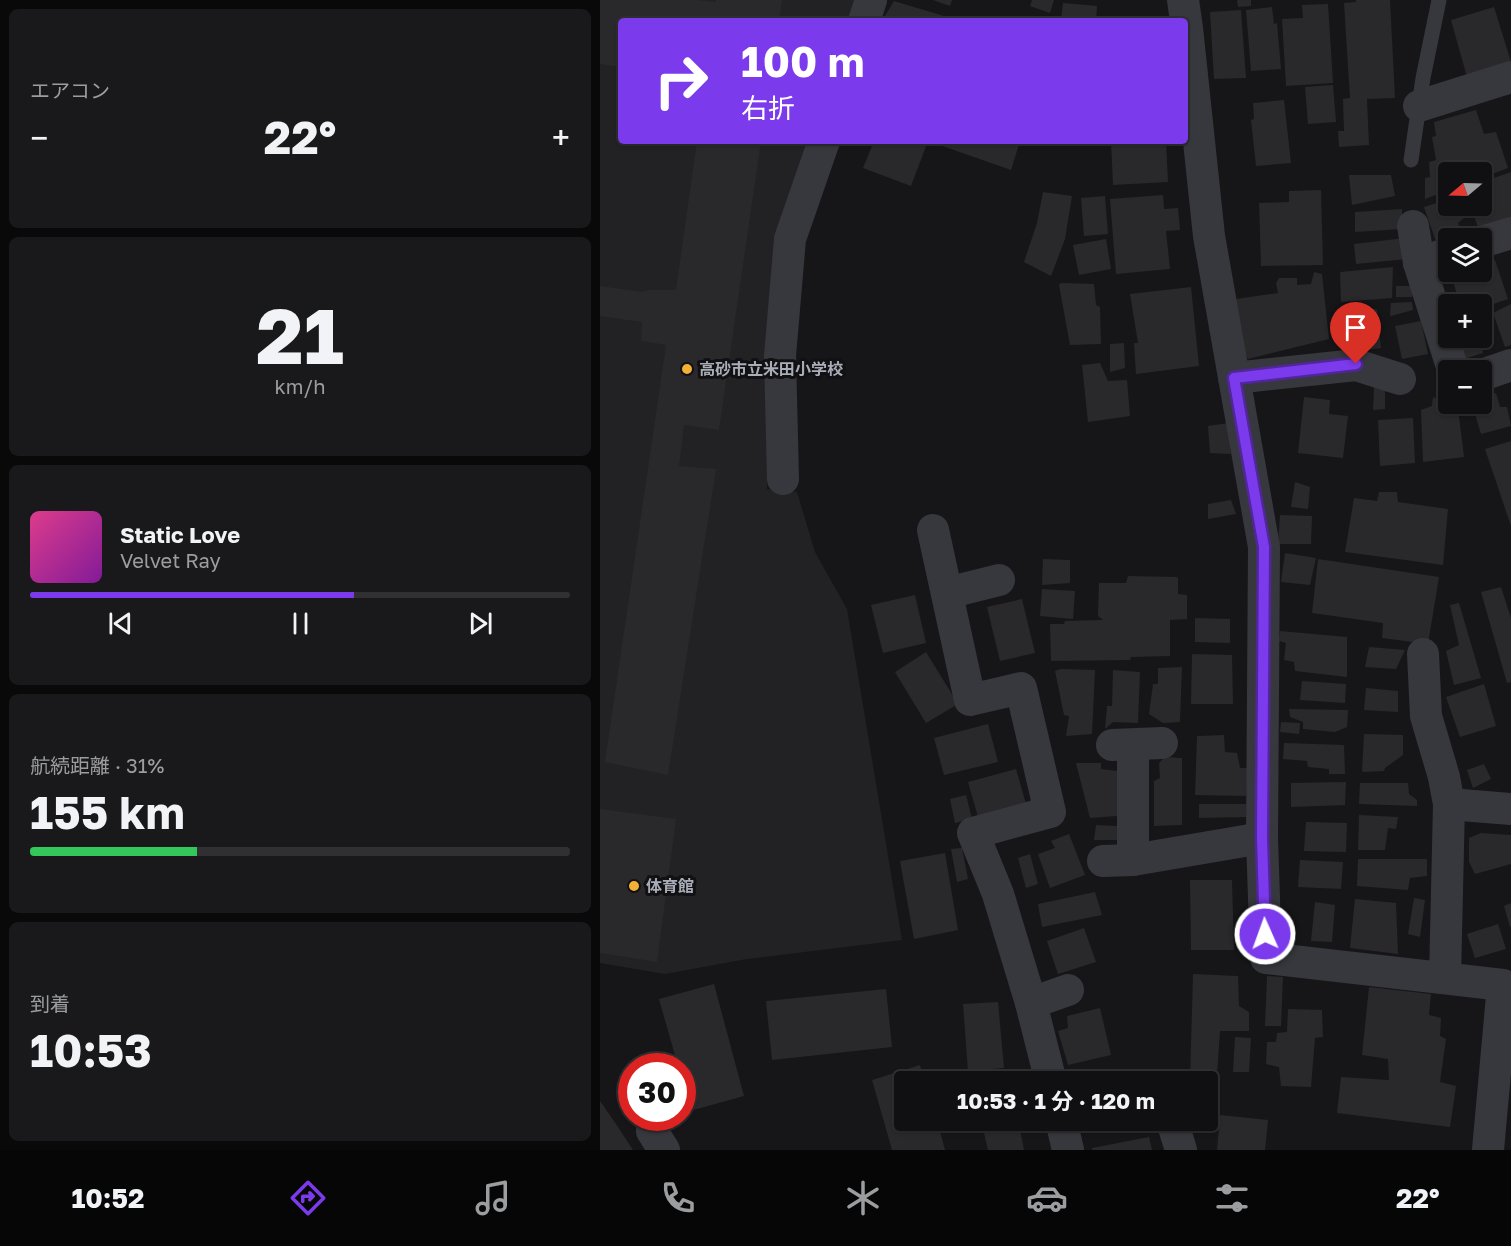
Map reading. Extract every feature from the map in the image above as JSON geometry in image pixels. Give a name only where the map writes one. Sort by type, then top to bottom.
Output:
[{"type":"street","points":[[865,18],[871,0]]},
{"type":"street","points":[[1183,0],[1186,18]]},
{"type":"street","points":[[1188,37],[1209,236],[1264,547],[1262,838],[1266,958],[1503,985],[1488,1150]]},
{"type":"street","points":[[1419,106],[1511,77]]},
{"type":"street","points":[[783,479],[780,356],[790,239],[823,144]]},
{"type":"street","points":[[1413,226],[1419,263],[1450,360]]},
{"type":"street","points":[[1492,239],[1511,233]]},
{"type":"street","points":[[1419,263],[1438,257]]},
{"type":"street","points":[[1234,378],[1356,364],[1400,380]]},
{"type":"street","points":[[1492,372],[1511,366]]},
{"type":"street","points":[[933,530],[970,700],[1021,688],[1050,812],[973,833],[998,894],[1031,1003],[1048,1071]]},
{"type":"street","points":[[947,593],[999,580]]},
{"type":"street","points":[[1423,654],[1426,716],[1444,777],[1449,804],[1444,978]]},
{"type":"street","points":[[1135,744],[1118,860],[1262,838]]},
{"type":"street","points":[[1449,804],[1511,809]]},
{"type":"street","points":[[1031,1003],[1068,990]]},
{"type":"street","points":[[1064,1131],[1068,1150]]},
{"type":"lane","points":[[1411,160],[1439,0]]},
{"type":"shaded area","name":"高砂市立米田小学校","points":[[600,0],[863,0],[857,18],[618,18],[618,144],[816,144],[782,248],[767,489],[797,492],[815,552],[847,609],[902,940],[747,959],[665,974],[600,963]]},
{"type":"building","points":[[600,0],[716,2],[716,0],[782,0],[779,18],[618,18],[618,67],[600,64]]},
{"type":"building","points":[[933,0],[952,0],[950,6]]},
{"type":"building","points":[[1032,0],[1054,0],[1050,13],[1030,6]]},
{"type":"building","points":[[1237,0],[1251,0],[1251,6],[1238,7]]},
{"type":"building","points":[[1356,0],[1390,0],[1395,98],[1367,99],[1369,145],[1339,147],[1338,131],[1344,131],[1343,99],[1350,98],[1344,3],[1356,2]]},
{"type":"building","points":[[894,1],[944,16],[944,18],[884,18]]},
{"type":"building","points":[[1063,3],[1097,6],[1096,18],[1061,18]]},
{"type":"building","points":[[1328,4],[1333,83],[1286,86],[1282,19],[1303,18],[1302,5]]},
{"type":"building","points":[[1272,7],[1274,24],[1277,23],[1281,69],[1251,71],[1246,10]]},
{"type":"building","points":[[1494,7],[1511,62],[1467,77],[1451,20]]},
{"type":"building","points":[[1241,10],[1246,78],[1214,79],[1210,12]]},
{"type":"building","points":[[1333,85],[1336,122],[1308,124],[1305,87]]},
{"type":"building","points":[[1284,100],[1291,163],[1256,166],[1251,120],[1254,119],[1253,103]]},
{"type":"building","points":[[1476,110],[1484,134],[1496,132],[1508,168],[1492,174],[1492,162],[1438,162],[1438,194],[1425,199],[1425,178],[1430,177],[1429,162],[1436,160],[1432,137],[1436,136],[1434,122]]},
{"type":"building","points":[[697,144],[761,144],[719,430],[684,425],[679,466],[716,469],[668,775],[605,762],[666,345],[641,341],[642,322],[600,316],[600,286],[642,292],[676,290]]},
{"type":"building","points":[[867,144],[927,144],[911,186],[863,168],[872,146]]},
{"type":"building","points":[[937,144],[1019,144],[1011,170]]},
{"type":"building","points":[[1111,144],[1166,144],[1168,182],[1113,185]]},
{"type":"building","points":[[1511,172],[1511,220],[1488,228],[1478,228],[1474,216],[1492,216],[1492,179]]},
{"type":"building","points":[[1349,175],[1391,175],[1395,196],[1352,205]]},
{"type":"building","points":[[1321,190],[1323,265],[1261,266],[1259,203],[1289,202],[1289,191]]},
{"type":"building","points":[[1043,192],[1072,196],[1065,239],[1051,276],[1024,262],[1037,223]]},
{"type":"building","points":[[1163,195],[1164,209],[1178,208],[1180,230],[1166,231],[1170,269],[1116,274],[1110,199]]},
{"type":"building","points":[[1105,196],[1108,234],[1084,236],[1081,198]]},
{"type":"building","points":[[1438,203],[1438,216],[1463,216],[1464,218],[1458,223],[1459,228],[1438,228],[1438,241],[1436,242],[1424,207]]},
{"type":"building","points":[[1402,209],[1402,229],[1355,232],[1355,212]]},
{"type":"building","points":[[1405,238],[1407,259],[1356,264],[1354,244]]},
{"type":"building","points":[[1106,239],[1111,269],[1079,275],[1073,245]]},
{"type":"building","points":[[1495,260],[1508,299],[1492,305],[1492,294],[1457,294],[1453,282],[1492,282],[1492,261]]},
{"type":"building","points":[[1393,267],[1392,298],[1341,302],[1340,272]]},
{"type":"building","points":[[1314,272],[1322,274],[1329,339],[1248,359],[1236,299],[1278,293],[1276,283],[1279,278],[1297,278],[1297,285],[1311,284]]},
{"type":"building","points":[[1061,283],[1094,284],[1096,305],[1100,307],[1101,344],[1070,345],[1059,285]]},
{"type":"building","points":[[1396,286],[1413,286],[1412,297],[1396,297]]},
{"type":"building","points":[[1191,287],[1199,366],[1136,374],[1134,343],[1138,343],[1130,294]]},
{"type":"building","points":[[1412,302],[1413,310],[1390,315],[1391,303]]},
{"type":"building","points":[[1511,304],[1511,345],[1505,347],[1493,313]]},
{"type":"building","points":[[1377,309],[1381,348],[1366,350],[1345,339],[1344,313]]},
{"type":"building","points":[[1421,321],[1428,354],[1402,359],[1395,326]]},
{"type":"building","points":[[1124,343],[1125,368],[1110,372],[1110,344]]},
{"type":"building","points":[[1457,348],[1482,348],[1483,353],[1461,360]]},
{"type":"building","points":[[1100,363],[1108,381],[1127,380],[1130,416],[1088,422],[1082,365]]},
{"type":"building","points":[[1374,387],[1385,388],[1385,409],[1373,410]]},
{"type":"building","points":[[1496,393],[1500,407],[1507,407],[1511,426],[1481,434],[1475,414],[1492,414],[1492,394]]},
{"type":"building","points":[[1304,397],[1330,400],[1329,414],[1348,416],[1343,458],[1298,453]]},
{"type":"building","points":[[1433,397],[1438,399],[1438,414],[1459,414],[1464,457],[1423,462],[1421,410],[1432,406]]},
{"type":"building","points":[[1413,418],[1415,463],[1380,466],[1378,420]]},
{"type":"building","points":[[1228,423],[1231,454],[1210,453],[1208,426]]},
{"type":"building","points":[[1511,441],[1511,526],[1485,449]]},
{"type":"building","points":[[1295,482],[1310,487],[1308,509],[1291,507]]},
{"type":"building","points":[[1379,492],[1397,492],[1398,502],[1448,509],[1443,565],[1345,552],[1354,498],[1377,501]]},
{"type":"building","points":[[1231,500],[1236,514],[1208,519],[1208,504]]},
{"type":"building","points":[[1280,515],[1312,516],[1311,544],[1278,544]]},
{"type":"building","points":[[1285,553],[1316,558],[1310,585],[1281,582]]},
{"type":"building","points":[[1043,559],[1070,560],[1070,583],[1042,585]]},
{"type":"building","points":[[1318,559],[1439,577],[1428,644],[1382,638],[1383,623],[1312,613]]},
{"type":"building","points":[[1128,576],[1176,577],[1178,578],[1178,594],[1187,595],[1187,619],[1170,620],[1170,656],[1131,657],[1130,660],[1051,661],[1050,624],[1064,624],[1065,621],[1103,620],[1098,616],[1099,583],[1126,583]]},
{"type":"building","points":[[1501,587],[1511,618],[1511,682],[1507,683],[1481,592]]},
{"type":"building","points":[[1042,589],[1075,591],[1073,619],[1040,616]]},
{"type":"building","points":[[915,595],[926,643],[883,653],[871,605]]},
{"type":"building","points":[[1022,599],[1035,653],[1000,661],[987,607]]},
{"type":"building","points":[[1459,603],[1481,678],[1454,685],[1446,651],[1459,645],[1450,605]]},
{"type":"building","points":[[1195,618],[1230,619],[1230,643],[1195,642]]},
{"type":"building","points":[[1280,631],[1347,637],[1347,677],[1295,671],[1294,662],[1284,660],[1286,643],[1279,641]]},
{"type":"building","points":[[1369,647],[1405,650],[1396,669],[1365,667]]},
{"type":"building","points":[[926,652],[958,704],[926,723],[895,672]]},
{"type":"building","points":[[1192,654],[1232,655],[1233,704],[1191,704]]},
{"type":"building","points":[[1182,667],[1180,722],[1163,723],[1149,714],[1153,684],[1158,684],[1158,668]]},
{"type":"building","points":[[1061,669],[1095,670],[1092,734],[1066,736],[1069,716],[1064,715],[1055,671]]},
{"type":"building","points":[[1113,670],[1140,672],[1138,723],[1113,722],[1105,729],[1107,706],[1112,706]]},
{"type":"building","points":[[1302,681],[1346,684],[1345,703],[1300,700]]},
{"type":"building","points":[[1484,684],[1496,726],[1460,737],[1446,697]]},
{"type":"building","points":[[1366,688],[1398,691],[1398,712],[1364,710]]},
{"type":"building","points":[[1289,709],[1348,710],[1347,727],[1335,732],[1303,729],[1303,722],[1290,717]]},
{"type":"building","points":[[1281,722],[1300,723],[1299,734],[1280,732]]},
{"type":"building","points":[[988,724],[998,762],[944,775],[934,738]]},
{"type":"building","points":[[1364,734],[1403,735],[1403,755],[1384,771],[1362,771]]},
{"type":"building","points":[[1224,735],[1225,752],[1237,753],[1240,768],[1248,768],[1246,796],[1195,795],[1197,736]]},
{"type":"building","points":[[1284,743],[1344,745],[1345,774],[1329,774],[1329,769],[1308,767],[1307,761],[1283,759]]},
{"type":"building","points":[[1165,757],[1182,758],[1182,825],[1154,826],[1154,781],[1160,778],[1159,763]]},
{"type":"building","points":[[1076,763],[1101,763],[1101,769],[1118,771],[1117,816],[1090,818]]},
{"type":"building","points":[[1484,764],[1491,779],[1473,788],[1467,770]]},
{"type":"building","points":[[1016,769],[1026,804],[978,817],[968,782]]},
{"type":"building","points":[[1346,782],[1345,805],[1291,807],[1291,783]]},
{"type":"building","points":[[1360,783],[1408,783],[1409,794],[1417,800],[1417,806],[1359,804]]},
{"type":"building","points":[[966,795],[972,819],[955,823],[950,799]]},
{"type":"building","points":[[1199,804],[1246,804],[1246,817],[1199,818]]},
{"type":"building","name":"体育館","points":[[600,809],[676,819],[657,962],[600,953]]},
{"type":"building","points":[[1359,815],[1398,817],[1396,829],[1388,828],[1385,850],[1358,850]]},
{"type":"building","points":[[1306,822],[1347,823],[1346,852],[1304,851]]},
{"type":"building","points":[[1096,825],[1117,826],[1117,840],[1094,840]]},
{"type":"building","points":[[1481,833],[1511,835],[1511,864],[1475,874],[1469,862],[1469,838]]},
{"type":"building","points":[[1069,834],[1085,875],[1050,888],[1038,854],[1055,848],[1051,841]]},
{"type":"building","points":[[962,848],[968,879],[957,882],[951,849]]},
{"type":"building","points":[[945,853],[958,930],[914,939],[900,861]]},
{"type":"building","points":[[1030,854],[1038,884],[1026,888],[1018,858]]},
{"type":"building","points":[[1358,859],[1427,859],[1427,876],[1410,878],[1408,890],[1357,886]]},
{"type":"building","points":[[1300,860],[1343,862],[1341,889],[1298,887]]},
{"type":"building","points":[[1190,880],[1232,880],[1234,950],[1191,950]]},
{"type":"building","points":[[1095,892],[1102,915],[1042,927],[1038,904]]},
{"type":"building","points":[[1414,898],[1425,900],[1420,937],[1408,934]]},
{"type":"building","points":[[1355,899],[1396,903],[1398,954],[1350,948]]},
{"type":"building","points":[[1315,902],[1335,905],[1332,942],[1311,941]]},
{"type":"building","points":[[1511,903],[1511,927],[1510,927],[1504,906]]},
{"type":"building","points":[[1498,924],[1506,949],[1475,958],[1467,934]]},
{"type":"building","points":[[1084,928],[1096,962],[1058,974],[1047,941]]},
{"type":"building","points":[[1193,974],[1238,976],[1239,1006],[1249,1012],[1249,1031],[1220,1031],[1217,1071],[1190,1071]]},
{"type":"building","points":[[1267,976],[1283,977],[1281,1026],[1265,1026]]},
{"type":"building","points":[[714,984],[744,1096],[696,1109],[696,1053],[674,1053],[659,999]]},
{"type":"building","points":[[1369,987],[1431,994],[1429,1015],[1441,1018],[1440,1036],[1446,1039],[1440,1082],[1456,1086],[1450,1127],[1337,1113],[1341,1077],[1389,1080],[1388,1059],[1362,1055]]},
{"type":"building","points":[[886,989],[892,1047],[772,1060],[766,1001]]},
{"type":"building","points":[[998,1002],[1004,1068],[968,1071],[963,1004]]},
{"type":"building","points":[[1100,1008],[1111,1055],[1068,1065],[1058,1031],[1068,1028],[1067,1016]]},
{"type":"building","points":[[1288,1009],[1322,1010],[1323,1037],[1315,1038],[1311,1087],[1281,1086],[1279,1067],[1266,1064],[1267,1042],[1276,1042],[1277,1033],[1287,1032]]},
{"type":"building","points":[[1235,1037],[1251,1038],[1249,1072],[1233,1072]]},
{"type":"building","points":[[920,1065],[922,1071],[901,1071]]},
{"type":"building","points":[[894,1073],[894,1131],[940,1131],[945,1150],[892,1150],[872,1080]]},
{"type":"building","points":[[600,1101],[618,1127],[618,1131],[621,1131],[633,1150],[600,1150]]},
{"type":"building","points":[[1220,1115],[1268,1120],[1265,1150],[1217,1150]]},
{"type":"building","points":[[984,1131],[1020,1131],[1024,1150],[988,1150]]},
{"type":"building","points":[[1149,1137],[1152,1150],[1092,1150],[1092,1148]]},
{"type":"place","name":"高砂市立米田小学校","points":[[687,369]]},
{"type":"place","name":"体育館","points":[[634,886]]},
{"type":"route","points":[[1265,934],[1262,838],[1264,547],[1234,378],[1356,364]]}]
